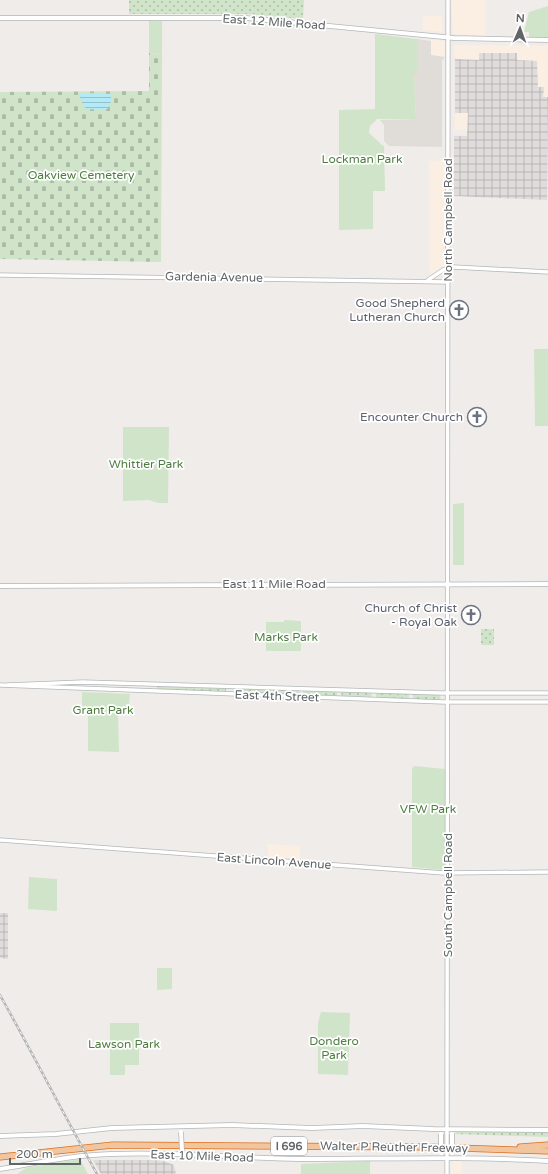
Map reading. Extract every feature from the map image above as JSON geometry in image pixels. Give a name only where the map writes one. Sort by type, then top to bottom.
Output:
[{"type":"highway","name":"Walter P Reuther Freeway","points":[[0,1157],[113,1145],[402,1147],[548,1151]]},
{"type":"highway","points":[[494,1150],[548,1145]]},
{"type":"main road","name":"East 12 Mile Road","points":[[0,18],[249,18],[449,38],[548,40]]},
{"type":"main road","name":"East 11 Mile Road","points":[[0,586],[548,584]]},
{"type":"main road","points":[[0,1136],[46,1135],[112,1128],[253,1125],[312,1128],[364,1126],[437,1129],[447,1132],[481,1130]]},
{"type":"main road","points":[[185,1155],[182,1151],[181,1132],[185,1128],[210,1126]]},
{"type":"main road","points":[[416,1158],[438,1155],[441,1153],[441,1134],[437,1129]]},
{"type":"main road","points":[[457,1158],[452,1153],[452,1134],[457,1131],[548,1130]]},
{"type":"main road","name":"East 10 Mile Road","points":[[0,1169],[89,1155],[134,1153],[265,1158],[416,1158],[447,1155],[457,1158],[548,1161]]},
{"type":"street","name":"North Campbell Road","points":[[447,584],[448,0]]},
{"type":"street","points":[[427,280],[448,268],[548,272]]},
{"type":"street","name":"Gardenia Avenue","points":[[0,275],[427,280],[448,282]]},
{"type":"street","name":"South Campbell Road","points":[[447,584],[447,1174]]},
{"type":"street","name":"East 4th Street","points":[[7,686],[83,682],[440,693],[548,693]]},
{"type":"street","name":"East 4th Street","points":[[0,685],[447,702],[548,702]]},
{"type":"street","points":[[438,701],[442,698],[440,693]]},
{"type":"street","points":[[454,693],[452,697],[454,701]]},
{"type":"street","name":"East Lincoln Avenue","points":[[0,840],[448,873],[548,872]]},
{"type":"shaded area","points":[[451,0],[485,0],[485,36],[453,34]]},
{"type":"shaded area","points":[[423,16],[442,16],[443,32],[423,30]]},
{"type":"shaded area","points":[[417,39],[431,41],[431,55],[445,57],[442,60],[442,147],[389,146],[384,141],[384,125],[380,120],[416,119],[414,74],[417,73]]},
{"type":"shaded area","points":[[431,40],[445,41],[445,57],[431,55]]},
{"type":"shaded area","points":[[454,45],[548,46],[548,97],[543,97],[517,60],[517,53],[480,53],[480,60],[455,59]]},
{"type":"shaded area","points":[[479,53],[517,53],[517,60],[537,61],[538,87],[544,87],[543,97],[548,97],[547,200],[454,196],[454,136],[467,136],[468,113],[455,113],[455,59],[479,60]]},
{"type":"shaded area","points":[[455,113],[468,113],[467,130],[454,130]]},
{"type":"shaded area","points":[[445,160],[445,266],[431,277],[429,265],[429,161]]},
{"type":"shaded area","points":[[267,844],[300,846],[300,859],[268,857]]},
{"type":"shaded area","points":[[0,913],[8,913],[8,959],[0,958]]},
{"type":"shaded area","points":[[93,1160],[161,1160],[174,1165],[176,1174],[101,1174]]},
{"type":"shaded area","points":[[454,1161],[462,1161],[462,1174],[451,1174],[451,1164]]},
{"type":"green space","points":[[129,0],[304,0],[303,19],[247,14],[129,14]]},
{"type":"green space","points":[[548,6],[548,40],[529,39],[529,32],[524,32],[529,12]]},
{"type":"green space","points":[[149,21],[162,21],[162,54],[149,53]]},
{"type":"green space","name":"Lockman Park","points":[[375,34],[417,39],[417,74],[414,74],[416,119],[377,119],[370,126],[369,133],[384,146],[385,191],[373,191],[373,229],[339,230],[339,110],[375,109]]},
{"type":"green space","name":"Oakview Cemetery","points":[[149,53],[162,54],[161,262],[0,259],[0,92],[149,91]]},
{"type":"green space","points":[[534,349],[548,349],[548,426],[535,426]]},
{"type":"green space","name":"Whittier Park","points":[[123,427],[169,427],[168,503],[158,503],[149,500],[123,501]]},
{"type":"green space","points":[[464,503],[464,565],[453,565],[453,504]]},
{"type":"green space","name":"Marks Park","points":[[284,620],[301,621],[301,651],[266,651],[266,622],[284,622]]},
{"type":"green space","points":[[481,629],[494,629],[494,645],[481,645]]},
{"type":"green space","points":[[157,686],[226,688],[226,692],[157,690]]},
{"type":"green space","points":[[240,688],[298,690],[300,692],[299,695],[240,692]]},
{"type":"green space","points":[[303,691],[337,691],[337,696],[303,695]]},
{"type":"green space","points":[[342,691],[371,692],[372,697],[341,696]]},
{"type":"green space","name":"Grant Park","points":[[82,692],[130,694],[129,704],[126,704],[126,715],[118,715],[119,752],[88,751],[88,714],[82,714]]},
{"type":"green space","points":[[376,693],[409,694],[409,698],[376,698]]},
{"type":"green space","points":[[413,694],[439,695],[441,698],[439,700],[413,699]]},
{"type":"green space","name":"VFW Park","points":[[414,766],[445,769],[445,868],[443,870],[412,867],[412,769]]},
{"type":"green space","points":[[29,877],[57,879],[57,911],[28,909]]},
{"type":"green space","points":[[157,968],[172,968],[172,989],[157,990]]},
{"type":"green space","name":"Dondero Park","points":[[321,1012],[350,1013],[348,1075],[318,1074],[318,1023]]},
{"type":"green space","name":"Lawson Park","points":[[110,1023],[139,1023],[139,1065],[125,1065],[125,1075],[110,1075]]},
{"type":"green space","points":[[456,1132],[548,1132],[548,1137],[454,1134]]},
{"type":"green space","points":[[80,1159],[88,1174],[17,1174],[26,1168]]},
{"type":"green space","points":[[370,1161],[370,1174],[301,1174],[301,1164]]},
{"type":"water","points":[[80,94],[110,94],[110,105],[106,110],[86,109],[79,96]]},
{"type":"railway","points":[[0,995],[97,1174]]},
{"type":"place","name":"Good Shepherd Lutheran Church","points":[[459,310]]},
{"type":"place","name":"Encounter Church","points":[[477,417]]},
{"type":"place","name":"Church of Christ - Royal Oak","points":[[471,615]]}]
